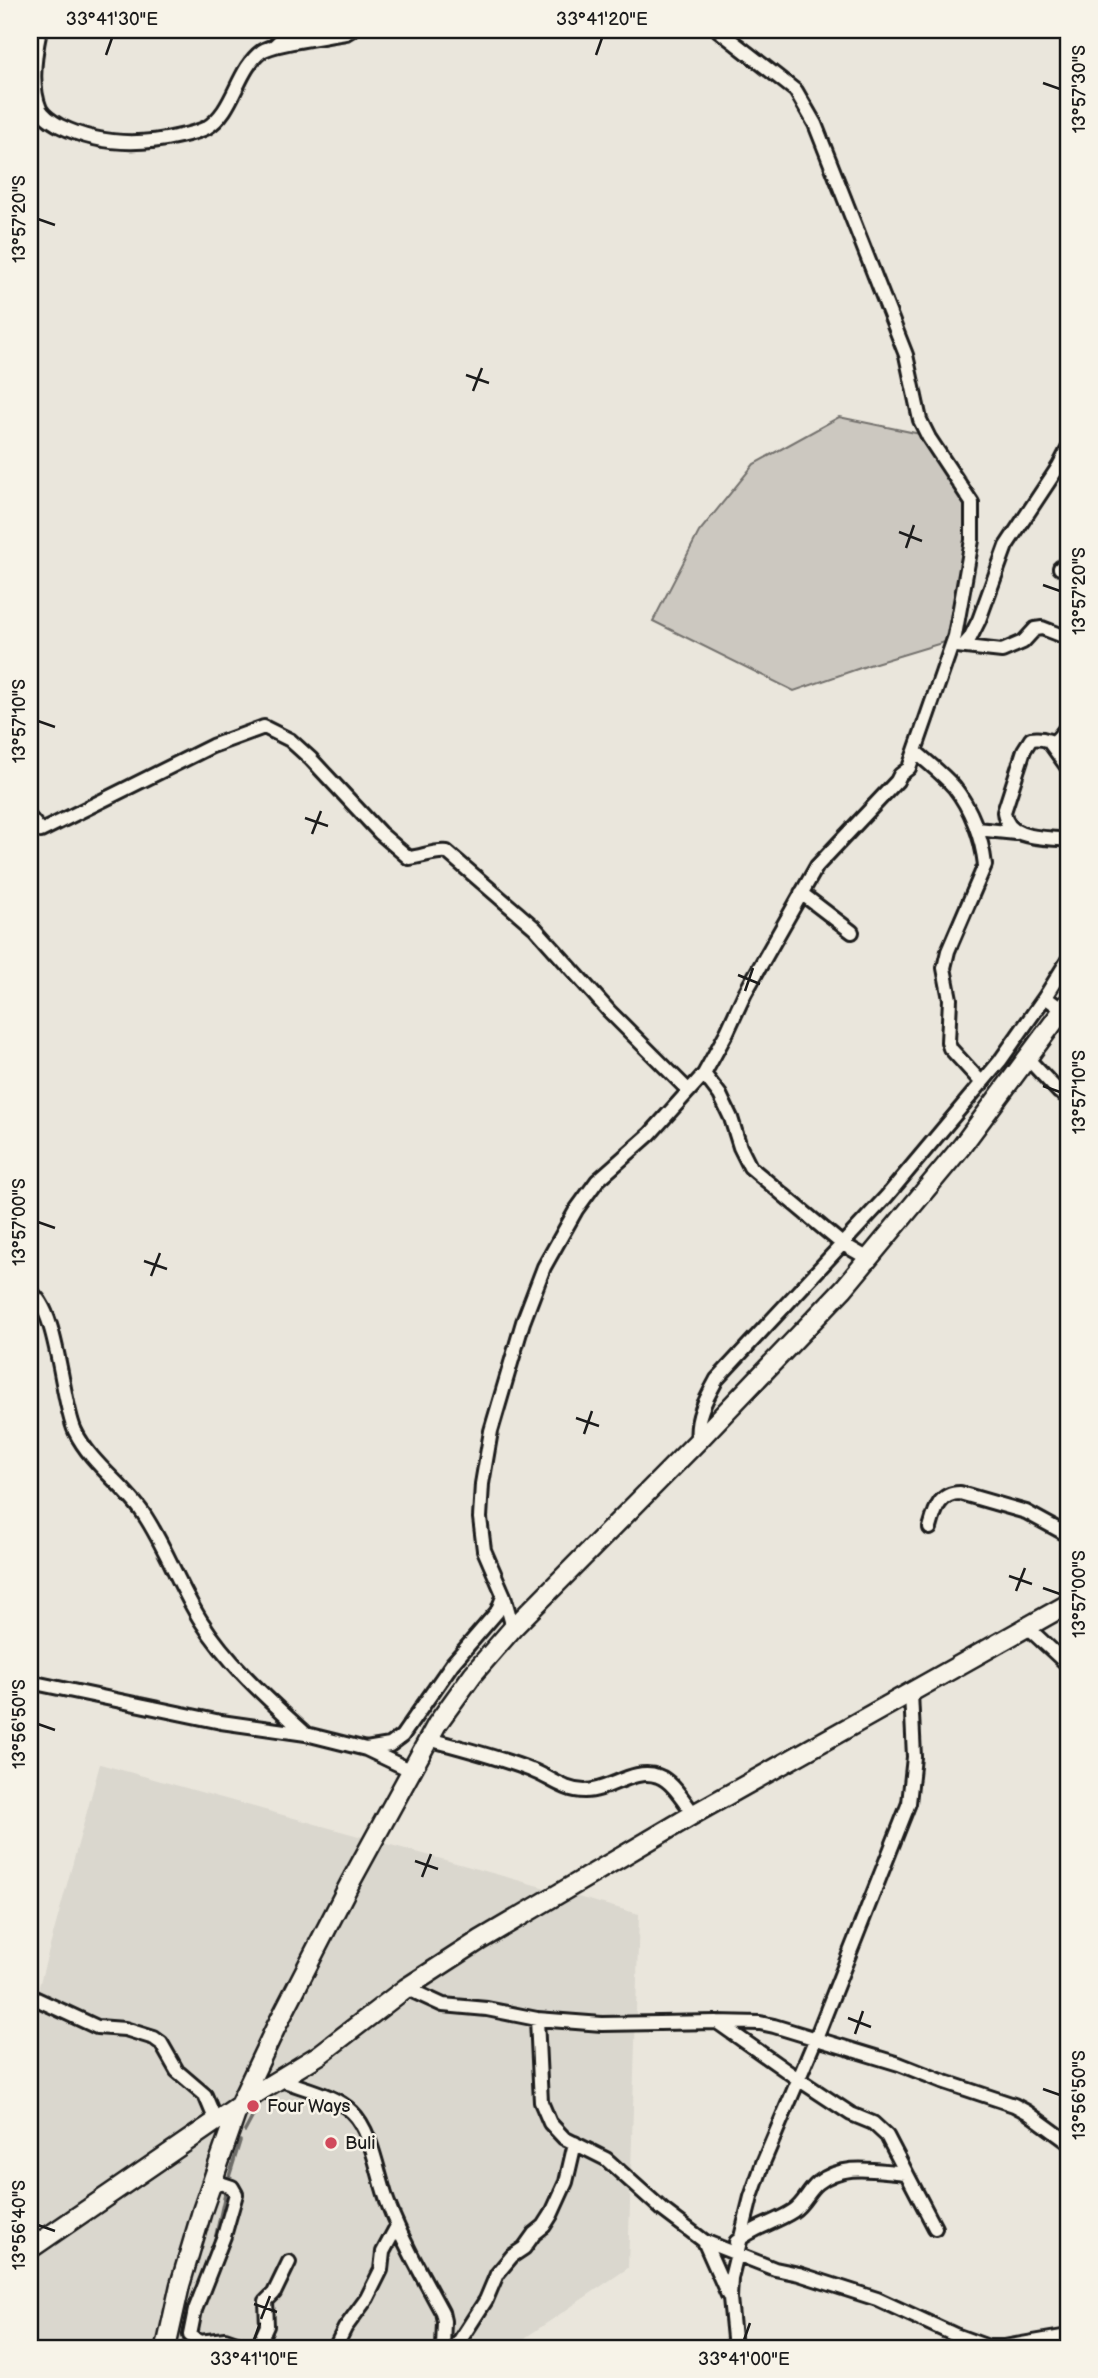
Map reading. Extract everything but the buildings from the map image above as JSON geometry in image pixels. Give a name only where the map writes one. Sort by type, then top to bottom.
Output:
[{"type":"main road","points":[[166,2348],[180,2285],[211,2180],[239,2105],[275,2029],[428,1739],[473,1674],[513,1628],[800,1336],[869,1259],[962,1146],[1065,1006]]},
{"type":"main road","points":[[30,2249],[239,2105],[319,2054],[406,1988],[480,1940],[694,1814],[1068,1604]]},
{"type":"street","points":[[40,30],[34,76],[44,116],[87,137],[127,143],[161,141],[205,128],[219,117],[262,52],[274,46],[351,30]]},
{"type":"street","points":[[274,46],[291,30]]},
{"type":"street","points":[[513,1628],[484,1550],[480,1518],[482,1484],[491,1431],[531,1298],[544,1267],[564,1230],[597,1181],[650,1134],[704,1074],[745,993],[817,866],[909,768],[957,646],[972,540],[972,503],[920,420],[906,355],[815,124],[796,91],[718,30]]},
{"type":"street","points":[[957,646],[970,638],[1006,546],[1067,452]]},
{"type":"street","points":[[957,646],[1002,651],[1023,642],[1035,629],[1042,628],[1068,638]]},
{"type":"street","points":[[1050,743],[1057,741],[1068,725]]},
{"type":"street","points":[[30,818],[41,831],[212,746],[264,727],[290,740],[380,834],[409,858],[438,851],[447,852],[535,928],[609,1011],[689,1091]]},
{"type":"street","points":[[1019,833],[1005,822],[1004,811],[1024,750],[1031,739],[1039,738],[1050,743],[1068,768]]},
{"type":"street","points":[[916,752],[954,787],[977,829],[985,865],[948,951],[944,968],[950,999],[948,1042],[950,1048],[982,1083]]},
{"type":"street","points":[[977,829],[1068,840]]},
{"type":"street","points":[[801,893],[852,932]]},
{"type":"street","points":[[698,1441],[696,1426],[718,1379],[886,1197],[982,1083],[1045,998],[1068,960]]},
{"type":"street","points":[[1045,998],[1065,1006]]},
{"type":"street","points":[[1028,1059],[1059,1092],[1068,1097]]},
{"type":"street","points":[[704,1074],[720,1095],[750,1167],[841,1243],[869,1259]]},
{"type":"street","points":[[30,1292],[41,1302],[48,1322],[75,1431],[102,1469],[130,1498],[160,1539],[168,1560],[214,1640],[306,1734]]},
{"type":"street","points":[[930,1528],[941,1500],[952,1493],[960,1493],[1026,1512],[1068,1535]]},
{"type":"street","points":[[366,1749],[390,1745],[402,1736],[452,1664],[497,1612],[503,1596]]},
{"type":"street","points":[[1027,1627],[1068,1665]]},
{"type":"street","points":[[30,1682],[221,1722],[306,1734],[366,1749],[410,1770]]},
{"type":"street","points":[[735,2348],[730,2298],[731,2278],[763,2163],[816,2038],[909,1803],[914,1757],[911,1693]]},
{"type":"street","points":[[428,1739],[533,1770],[573,1790],[601,1789],[636,1775],[657,1775],[667,1781],[694,1814]]},
{"type":"street","points":[[406,1988],[443,2005],[487,2009],[537,2019],[602,2024],[760,2023],[899,2064],[1014,2105],[1068,2142]]},
{"type":"street","points":[[30,1996],[97,2027],[125,2029],[154,2038],[161,2043],[172,2066],[205,2095],[216,2121]]},
{"type":"street","points":[[537,2019],[541,2102],[556,2132],[606,2159],[663,2210],[710,2243],[775,2269],[877,2299],[988,2347],[1004,2347],[1068,2336]]},
{"type":"street","points":[[716,2022],[851,2114],[873,2123],[887,2136],[935,2228]]},
{"type":"street","points":[[279,2079],[343,2105],[354,2113],[372,2150],[397,2226],[442,2312],[443,2348]]},
{"type":"street","points":[[455,2348],[486,2300],[497,2274],[512,2256],[524,2248],[551,2215],[566,2182],[575,2143]]},
{"type":"street","points":[[710,2243],[727,2247],[796,2210],[818,2182],[838,2170],[906,2173]]},
{"type":"street","points":[[211,2180],[232,2187],[236,2193],[224,2235],[195,2310],[190,2335],[199,2342],[225,2339],[251,2348]]},
{"type":"street","points":[[335,2348],[382,2270],[383,2252],[397,2226]]},
{"type":"street","points":[[710,2243],[730,2298]]},
{"type":"street","points":[[257,2348],[267,2326],[266,2301],[274,2293],[289,2262]]},
{"type":"shaded area","points":[[839,417],[920,434],[969,512],[963,556],[945,642],[794,691],[653,621],[699,532],[754,464]]},
{"type":"shaded area","name":"Buli","points":[[100,1764],[639,1914],[628,2268],[510,2348],[30,2348],[30,2019]]},
{"type":"waterway","points":[[245,2131],[260,2103]]},
{"type":"waterway","points":[[228,2180],[240,2141]]},
{"type":"waterway","points":[[213,2249],[226,2190]]},
{"type":"waterway","points":[[182,2348],[185,2334]]},
{"type":"place","name":"Four Ways","points":[[253,2106]]},
{"type":"place","name":"Buli","points":[[331,2143]]}]
